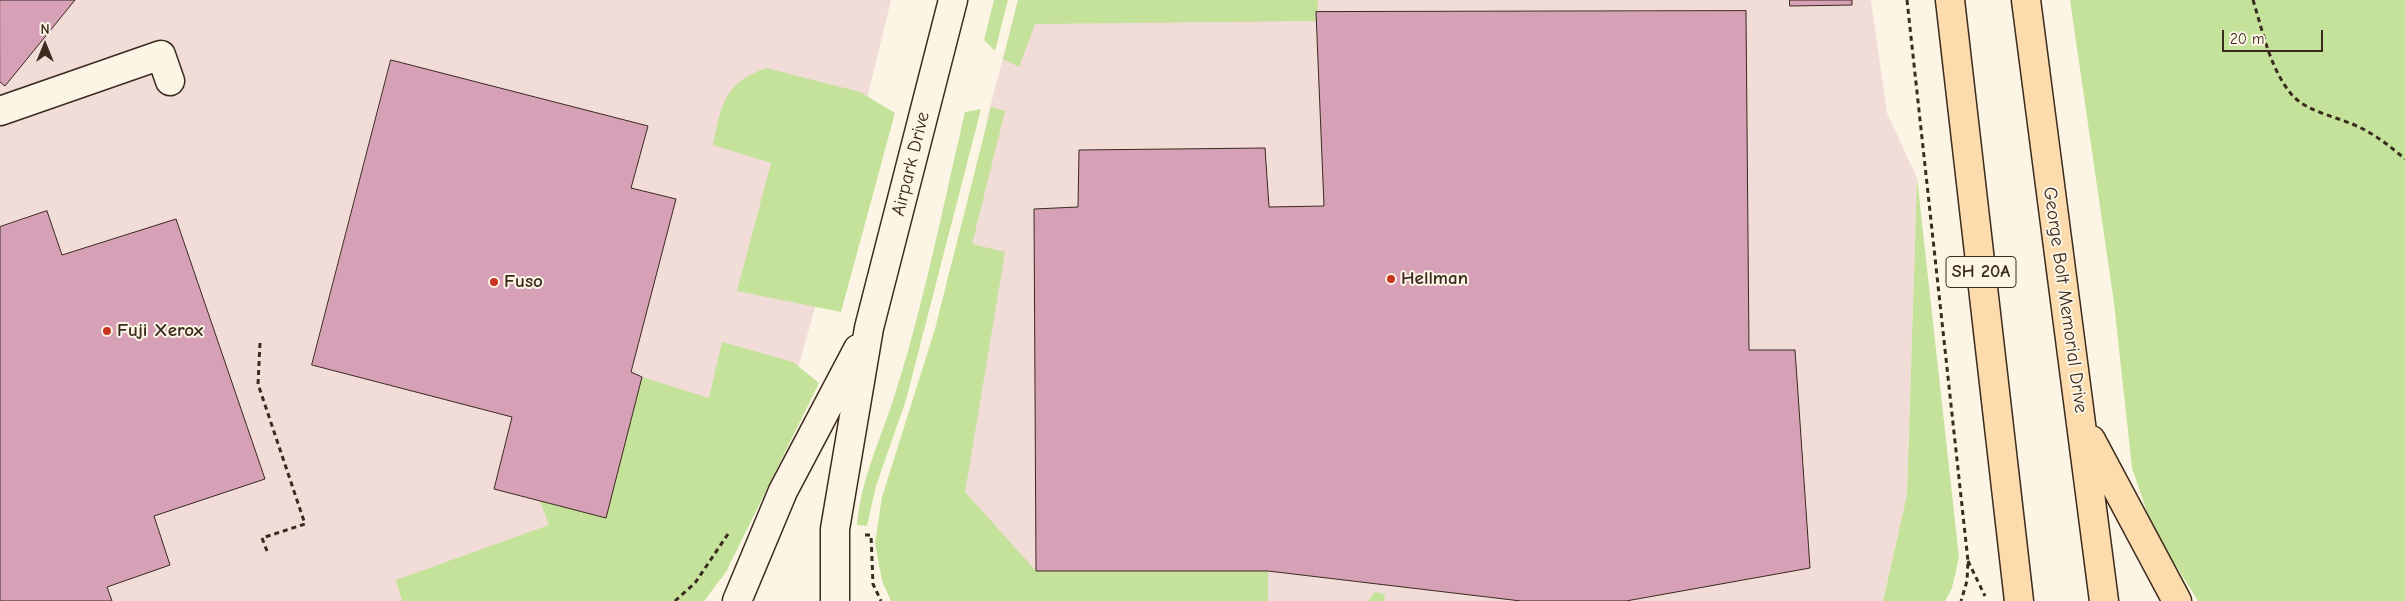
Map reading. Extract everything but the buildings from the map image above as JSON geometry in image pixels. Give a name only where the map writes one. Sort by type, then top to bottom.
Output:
[{"type":"highway","name":"SH 20A","points":[[1950,0],[2019,601]]},
{"type":"highway","name":"George Bolt Memorial Drive","points":[[2026,0],[2104,601]]},
{"type":"highway","points":[[2082,420],[2112,483],[2177,601]]},
{"type":"highway","points":[[2000,601],[2005,592],[2010,572],[2011,544]]},
{"type":"street","name":"Airpark Drive","points":[[835,601],[835,529],[869,328],[953,0]]},
{"type":"street","points":[[0,111],[161,55],[170,81]]},
{"type":"street","name":"Airpark Drive","points":[[737,601],[783,491],[869,328]]},
{"type":"path","points":[[1907,0],[1968,561],[1967,581],[1961,601]]},
{"type":"path","points":[[2253,0],[2273,64],[2293,96],[2311,108],[2362,128],[2383,141],[2405,159]]},
{"type":"path","points":[[260,343],[258,384],[305,524],[262,538],[267,551]]},
{"type":"path","points":[[675,601],[694,583],[731,530]]},
{"type":"path","points":[[862,535],[871,535],[873,584],[881,601]]},
{"type":"path","points":[[1968,561],[1987,601]]},
{"type":"shaded area","points":[[0,0],[891,0],[826,268],[791,393],[650,601],[0,601]]},
{"type":"shaded area","name":"Hellman","points":[[1018,0],[1871,0],[1887,113],[1917,178],[1907,495],[1883,601],[928,601],[987,119]]},
{"type":"green space","points":[[994,0],[1008,0],[995,51],[984,40]]},
{"type":"green space","points":[[1018,0],[1318,0],[1317,21],[1035,24],[1019,67],[1003,59]]},
{"type":"green space","points":[[2070,0],[2405,0],[2405,601],[2198,601],[2153,529],[2132,468],[2114,303]]},
{"type":"green space","points":[[766,68],[860,92],[895,113],[841,312],[737,291],[771,163],[713,145],[722,107],[727,97],[741,81]]},
{"type":"green space","points":[[991,107],[1005,111],[972,244],[1005,252],[965,492],[1036,571],[1268,571],[1268,601],[891,601],[882,581],[875,543],[882,497],[935,329]]},
{"type":"green space","points":[[981,109],[906,400],[876,486],[867,526],[857,525],[859,507],[867,474],[896,391],[916,322],[965,112]]},
{"type":"green space","points":[[1917,178],[1959,557],[1952,588],[1945,601],[1883,601],[1907,495]]},
{"type":"green space","points":[[722,342],[793,362],[819,383],[726,572],[704,601],[402,601],[396,580],[549,525],[540,501],[606,517],[642,377],[709,398]]},
{"type":"green space","points":[[1375,592],[1385,594],[1384,601],[1368,601]]},
{"type":"place","name":"Hellman","points":[[1391,279]]},
{"type":"place","name":"Fuso","points":[[494,282]]},
{"type":"place","name":"Fuji Xerox","points":[[107,331]]}]
